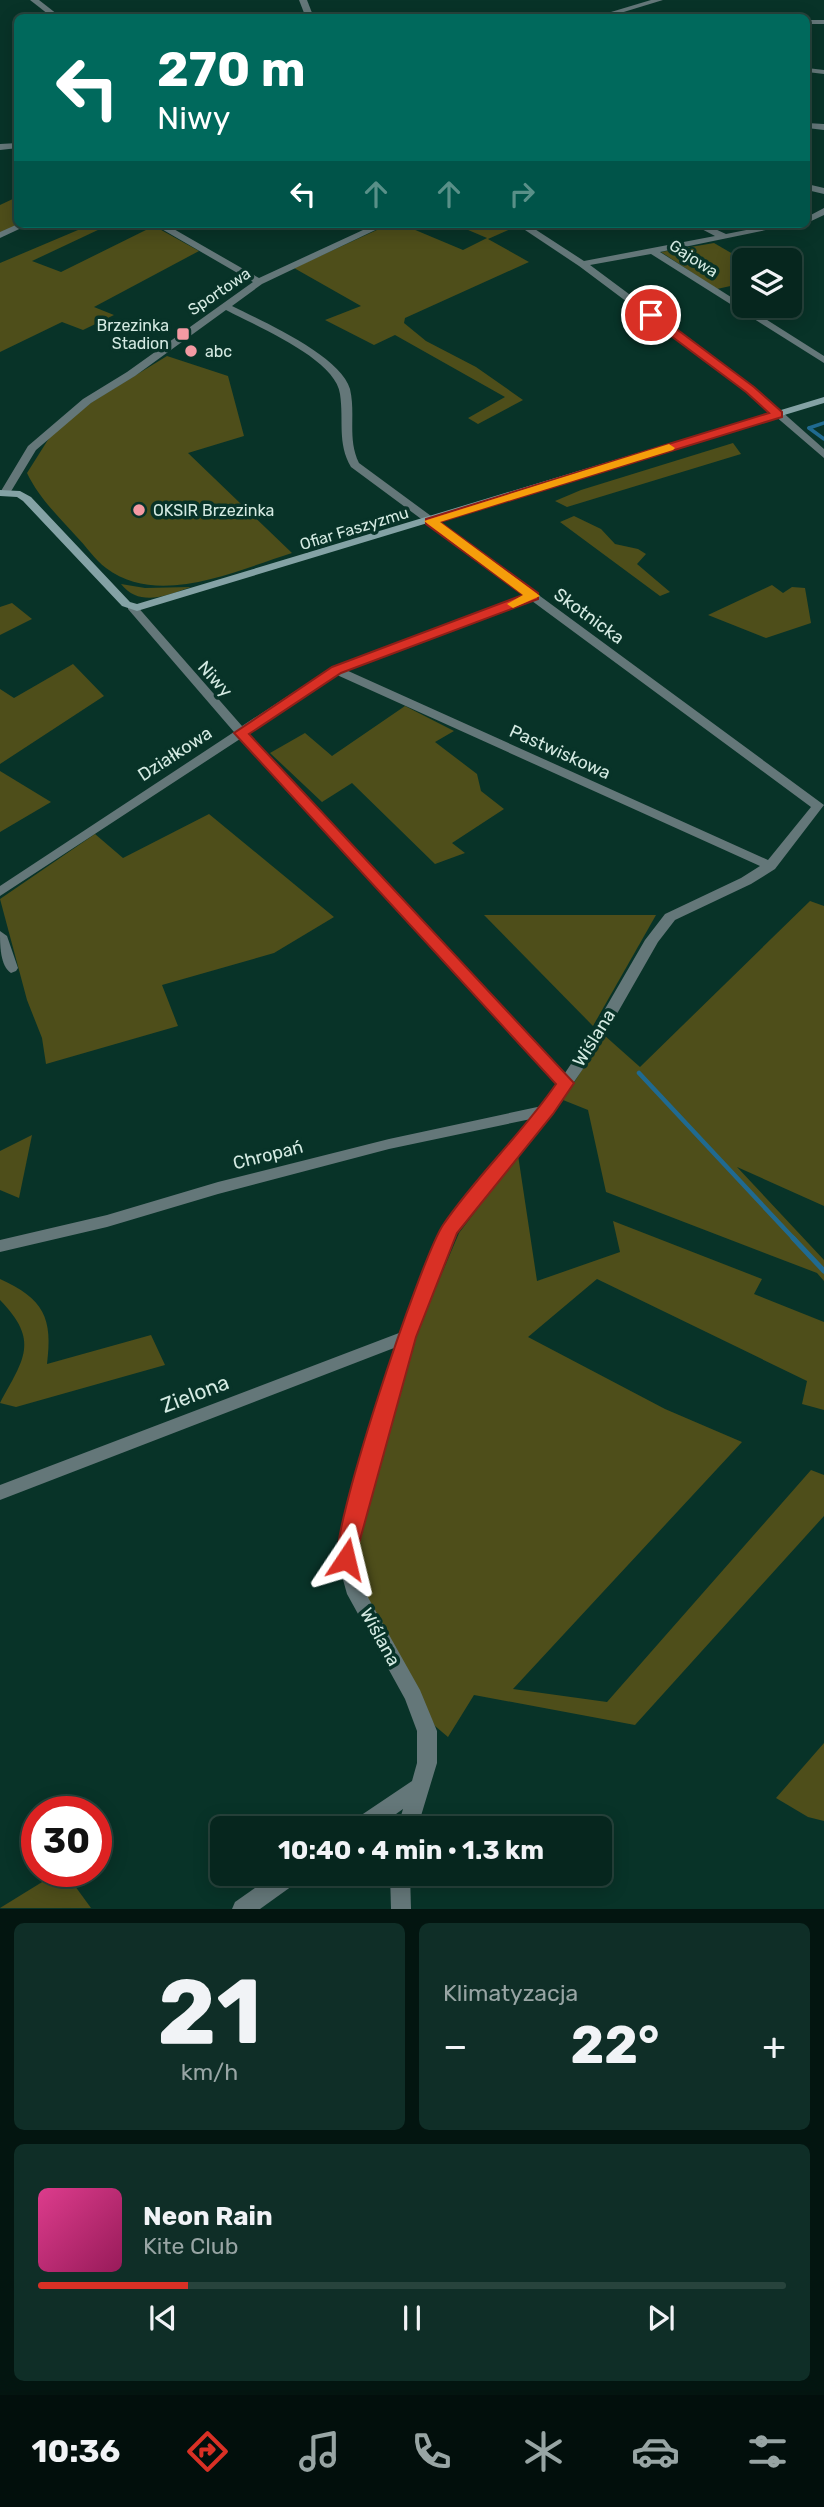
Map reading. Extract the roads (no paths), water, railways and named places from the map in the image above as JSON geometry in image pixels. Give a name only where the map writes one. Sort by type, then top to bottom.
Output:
[{"type":"street","points":[[34,0],[53,14]]},
{"type":"street","points":[[608,14],[659,0]]},
{"type":"street","points":[[165,228],[259,282]]},
{"type":"street","name":"Sportowa","points":[[3,492],[32,447],[58,423],[224,304],[259,282],[374,228]]},
{"type":"street","points":[[527,228],[582,264],[750,389],[824,455]]},
{"type":"street","points":[[706,228],[726,237]]},
{"type":"street","points":[[582,264],[770,228]]},
{"type":"street","name":"Gajowa","points":[[653,251],[824,360]]},
{"type":"street","name":"Skotnicka","points":[[224,304],[329,364],[344,384],[345,449],[355,465],[822,804]]},
{"type":"street","name":"Ofiar Faszyzmu","points":[[132,607],[155,604],[824,400]]},
{"type":"street","name":"Niwy","points":[[3,492],[27,499],[126,604],[132,607],[241,733],[565,1083]]},
{"type":"street","name":"Działkowa","points":[[0,892],[336,670],[533,596]]},
{"type":"street","name":"Pastwiskowa","points":[[336,670],[770,866]]},
{"type":"street","name":"Wiślana","points":[[411,1816],[426,1763],[427,1731],[414,1696],[356,1594],[346,1559],[351,1525],[406,1337],[449,1230],[547,1110],[593,1043],[652,940],[670,917],[747,881],[770,866],[822,804]]},
{"type":"street","points":[[0,936],[11,968]]},
{"type":"street","name":"Chropań","points":[[0,1246],[107,1221],[218,1188],[389,1144],[547,1110]]},
{"type":"street","name":"Zielona","points":[[0,1493],[406,1337]]},
{"type":"street","points":[[377,1816],[419,1787]]},
{"type":"street","points":[[242,1909],[275,1886]]},
{"type":"street","points":[[400,1886],[401,1909]]},
{"type":"waterway","points":[[824,423],[809,428],[824,439]]},
{"type":"waterway","points":[[639,1073],[795,1240]]},
{"type":"waterway","points":[[793,1238],[824,1271]]},
{"type":"place","name":"Brzezinka Stadion","points":[[183,334]]},
{"type":"place","name":"abc","points":[[191,351]]},
{"type":"place","name":"OKSIR Brzezinka","points":[[139,510]]}]
